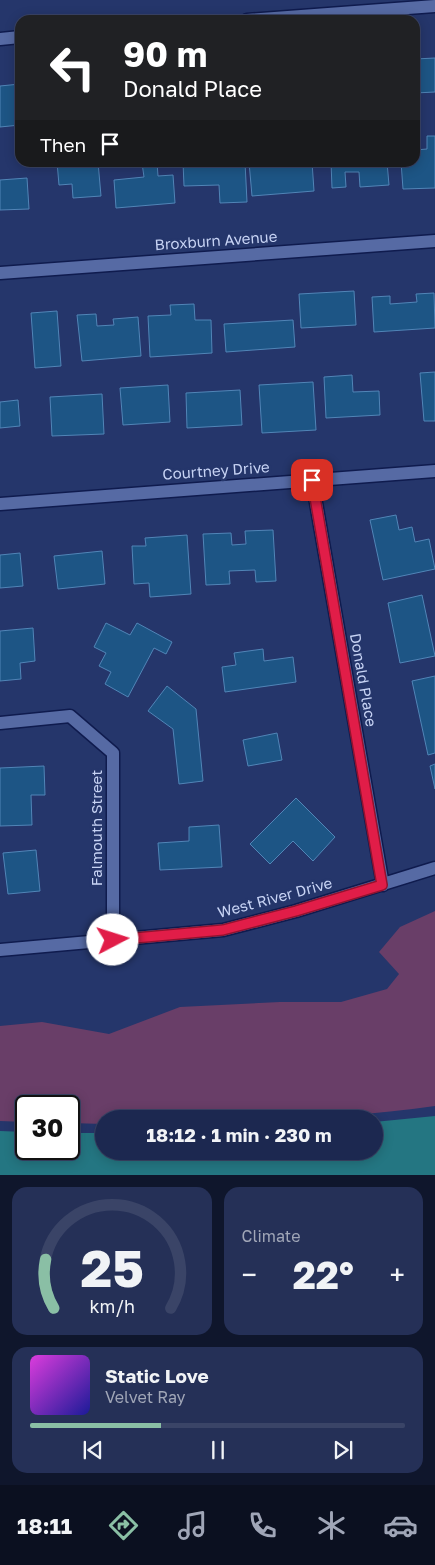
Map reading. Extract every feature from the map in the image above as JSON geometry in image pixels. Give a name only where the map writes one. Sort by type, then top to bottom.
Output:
[{"type":"street","points":[[314,15],[435,6]]},
{"type":"street","points":[[0,39],[15,38]]},
{"type":"street","name":"Broxburn Avenue","points":[[0,273],[435,241]]},
{"type":"street","name":"Courtney Drive","points":[[0,504],[435,471]]},
{"type":"street","name":"Donald Place","points":[[312,480],[382,885]]},
{"type":"street","name":"Falmouth Street","points":[[0,722],[70,716],[113,753],[113,940]]},
{"type":"street","name":"West River Drive","points":[[0,950],[223,930],[296,911],[435,868]]},
{"type":"shaded area","points":[[435,911],[435,1106],[383,1112],[383,1110],[95,1110],[95,1124],[80,1123],[80,1095],[15,1095],[15,1122],[0,1121],[0,1026],[42,1022],[109,1034],[180,1007],[280,1002],[341,1002],[387,989],[399,974],[379,952],[400,927]]},
{"type":"shaded area","points":[[435,1116],[435,1175],[0,1175],[0,1131],[15,1132],[15,1160],[80,1160],[80,1133],[95,1133],[95,1160],[383,1160],[383,1121]]},
{"type":"building","points":[[435,58],[435,92],[420,93],[420,59]]},
{"type":"building","points":[[15,84],[15,126],[0,127],[0,86]]},
{"type":"building","points":[[427,136],[435,136],[435,188],[403,189],[401,167],[420,167],[420,150],[427,149]]},
{"type":"building","points":[[57,167],[98,167],[101,196],[73,198],[72,184],[59,185]]},
{"type":"building","points":[[143,167],[157,167],[158,176],[173,175],[175,203],[116,208],[114,180],[144,177]]},
{"type":"building","points":[[183,167],[245,167],[247,202],[220,203],[219,185],[184,186]]},
{"type":"building","points":[[249,167],[312,167],[314,191],[252,196]]},
{"type":"building","points":[[331,167],[387,167],[389,185],[360,187],[359,172],[345,172],[346,187],[332,188]]},
{"type":"building","points":[[27,178],[29,209],[0,210],[0,180]]},
{"type":"building","points":[[354,291],[356,325],[301,328],[299,294]]},
{"type":"building","points":[[434,293],[435,328],[374,332],[372,297],[390,296],[390,304],[417,302],[416,294]]},
{"type":"building","points":[[194,304],[195,320],[211,320],[212,353],[150,357],[148,316],[171,315],[170,305]]},
{"type":"building","points":[[57,311],[61,366],[35,368],[31,313]]},
{"type":"building","points":[[96,314],[97,326],[114,325],[113,319],[138,317],[141,356],[82,361],[77,315]]},
{"type":"building","points":[[293,320],[295,347],[226,352],[224,324]]},
{"type":"building","points":[[435,372],[435,421],[424,421],[420,373]]},
{"type":"building","points":[[352,375],[353,392],[379,391],[380,415],[326,418],[324,377]]},
{"type":"building","points":[[313,382],[316,430],[262,433],[259,385]]},
{"type":"building","points":[[168,385],[170,422],[123,425],[120,388]]},
{"type":"building","points":[[240,390],[242,425],[187,428],[186,393]]},
{"type":"building","points":[[102,394],[104,434],[52,436],[50,397]]},
{"type":"building","points":[[18,400],[20,426],[0,428],[0,402]]},
{"type":"building","points":[[396,515],[399,530],[412,527],[415,542],[429,539],[435,569],[383,580],[370,520]]},
{"type":"building","points":[[273,530],[276,581],[256,582],[255,570],[229,571],[230,584],[206,585],[203,534],[231,533],[232,545],[246,544],[245,531]]},
{"type":"building","points":[[187,535],[191,594],[150,597],[149,583],[134,584],[132,546],[146,546],[145,538]]},
{"type":"building","points":[[102,551],[105,584],[58,589],[54,556]]},
{"type":"building","points":[[20,553],[23,586],[0,588],[0,555]]},
{"type":"building","points":[[422,595],[435,656],[400,663],[388,603]]},
{"type":"building","points":[[106,623],[130,635],[137,623],[172,642],[166,654],[154,648],[128,697],[105,684],[111,672],[99,666],[106,653],[94,647]]},
{"type":"building","points":[[33,628],[35,661],[20,663],[21,679],[0,681],[0,631]]},
{"type":"building","points":[[263,649],[264,661],[293,657],[296,682],[225,692],[222,667],[236,665],[234,653]]},
{"type":"building","points":[[435,676],[435,753],[428,755],[412,681]]},
{"type":"building","points":[[167,686],[196,709],[203,781],[179,784],[173,729],[148,711]]},
{"type":"building","points":[[277,733],[282,760],[248,766],[243,740]]},
{"type":"building","points":[[435,764],[435,789],[430,766]]},
{"type":"building","points":[[44,766],[45,795],[31,795],[32,825],[0,826],[0,768]]},
{"type":"building","points":[[296,798],[335,837],[313,861],[293,841],[270,864],[250,844]]},
{"type":"building","points":[[219,825],[222,867],[160,870],[158,843],[189,841],[189,827]]},
{"type":"building","points":[[36,850],[40,891],[8,894],[3,853]]},
{"type":"route","points":[[113,940],[223,930],[296,911],[382,885],[312,480]]}]
